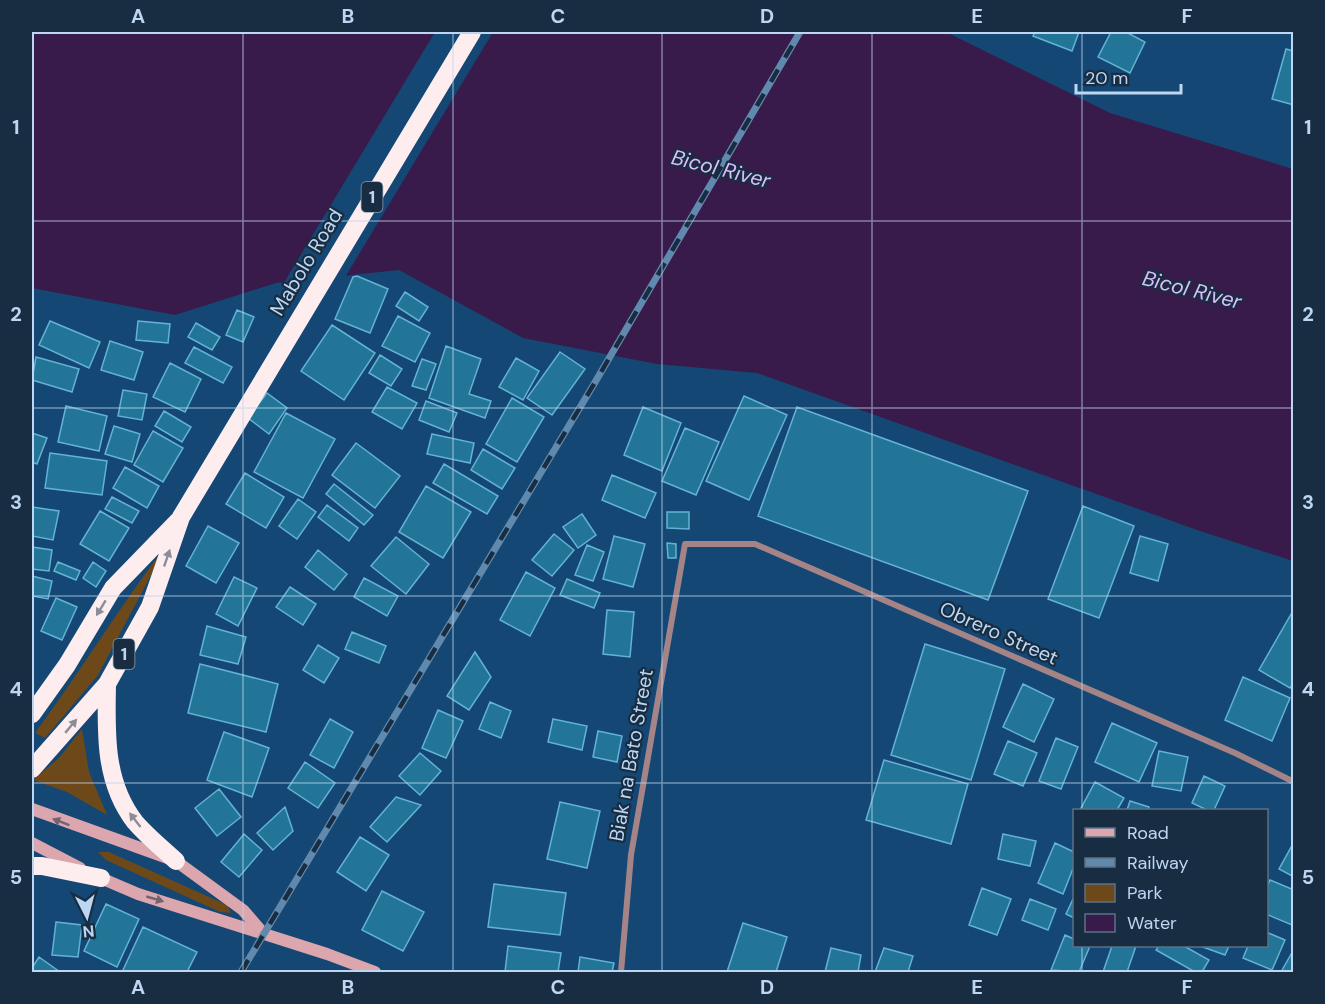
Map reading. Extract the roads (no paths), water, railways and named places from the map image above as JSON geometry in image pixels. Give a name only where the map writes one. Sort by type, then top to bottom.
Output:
[{"type":"highway","name":"Mabolo Road","points":[[32,769],[106,684],[150,607],[181,517],[472,32]]},
{"type":"highway","name":"Mabolo Road","points":[[32,714],[67,665],[112,588],[181,517]]},
{"type":"highway","points":[[106,684],[106,747],[118,797],[136,823],[176,861]]},
{"type":"highway","points":[[32,866],[42,866],[101,879]]},
{"type":"main road","points":[[32,809],[176,861],[243,910],[263,933]]},
{"type":"main road","points":[[32,843],[101,879],[138,894],[263,933],[375,972]]},
{"type":"street","name":"Obrero Street","points":[[685,544],[755,544],[1235,753],[1293,782]]},
{"type":"street","name":"Biak na Bato Street","points":[[621,972],[631,855],[685,544]]},
{"type":"water","name":"Bicol River","points":[[32,32],[946,32],[1110,113],[1293,169],[1293,561],[1203,532],[757,373],[657,364],[523,338],[399,270],[276,283],[175,315],[32,288]]},
{"type":"railway","points":[[241,972],[594,384],[800,32]]}]
